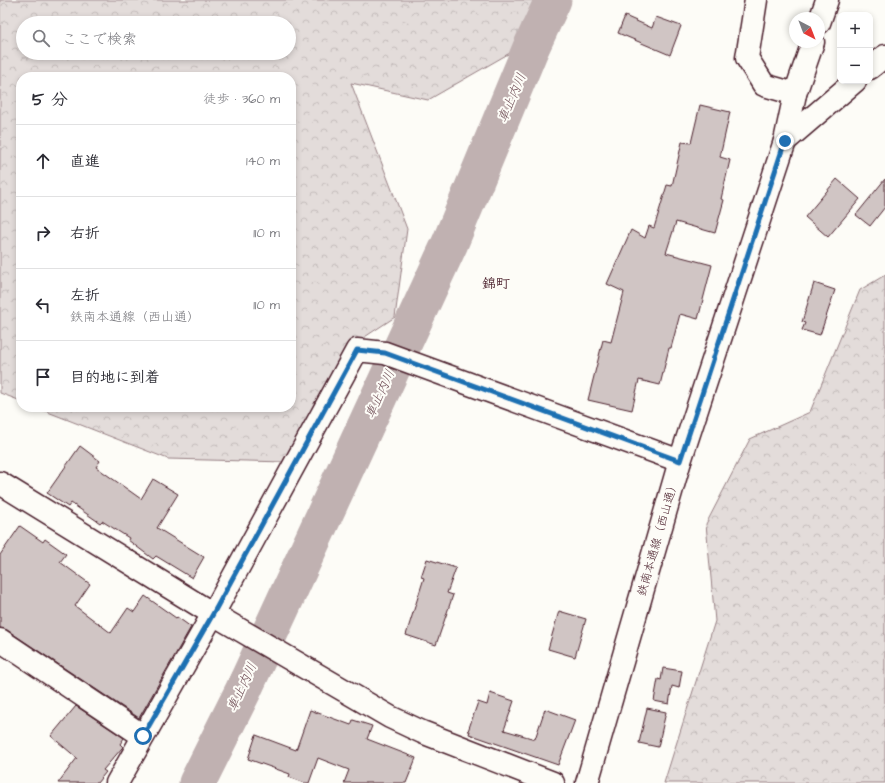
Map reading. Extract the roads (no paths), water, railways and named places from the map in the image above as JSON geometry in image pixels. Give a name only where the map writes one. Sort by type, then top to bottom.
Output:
[{"type":"street","points":[[756,0],[747,58],[764,85],[795,94]]},
{"type":"street","points":[[823,12],[827,0]]},
{"type":"street","name":"鉄南本通線（西山通）","points":[[587,783],[680,461],[785,141],[795,94],[811,48]]},
{"type":"street","points":[[873,66],[885,56]]},
{"type":"street","points":[[785,141],[852,84]]},
{"type":"street","points":[[117,783],[213,614],[357,350],[385,353],[680,461]]},
{"type":"street","points":[[0,483],[213,614],[390,717],[429,735],[553,783]]},
{"type":"street","points":[[0,640],[143,736]]},
{"type":"waterway","name":"車止内川","points":[[197,783],[243,691],[450,243],[530,50],[553,0]]},
{"type":"district","name":"錦町","points":[[496,284]]}]
